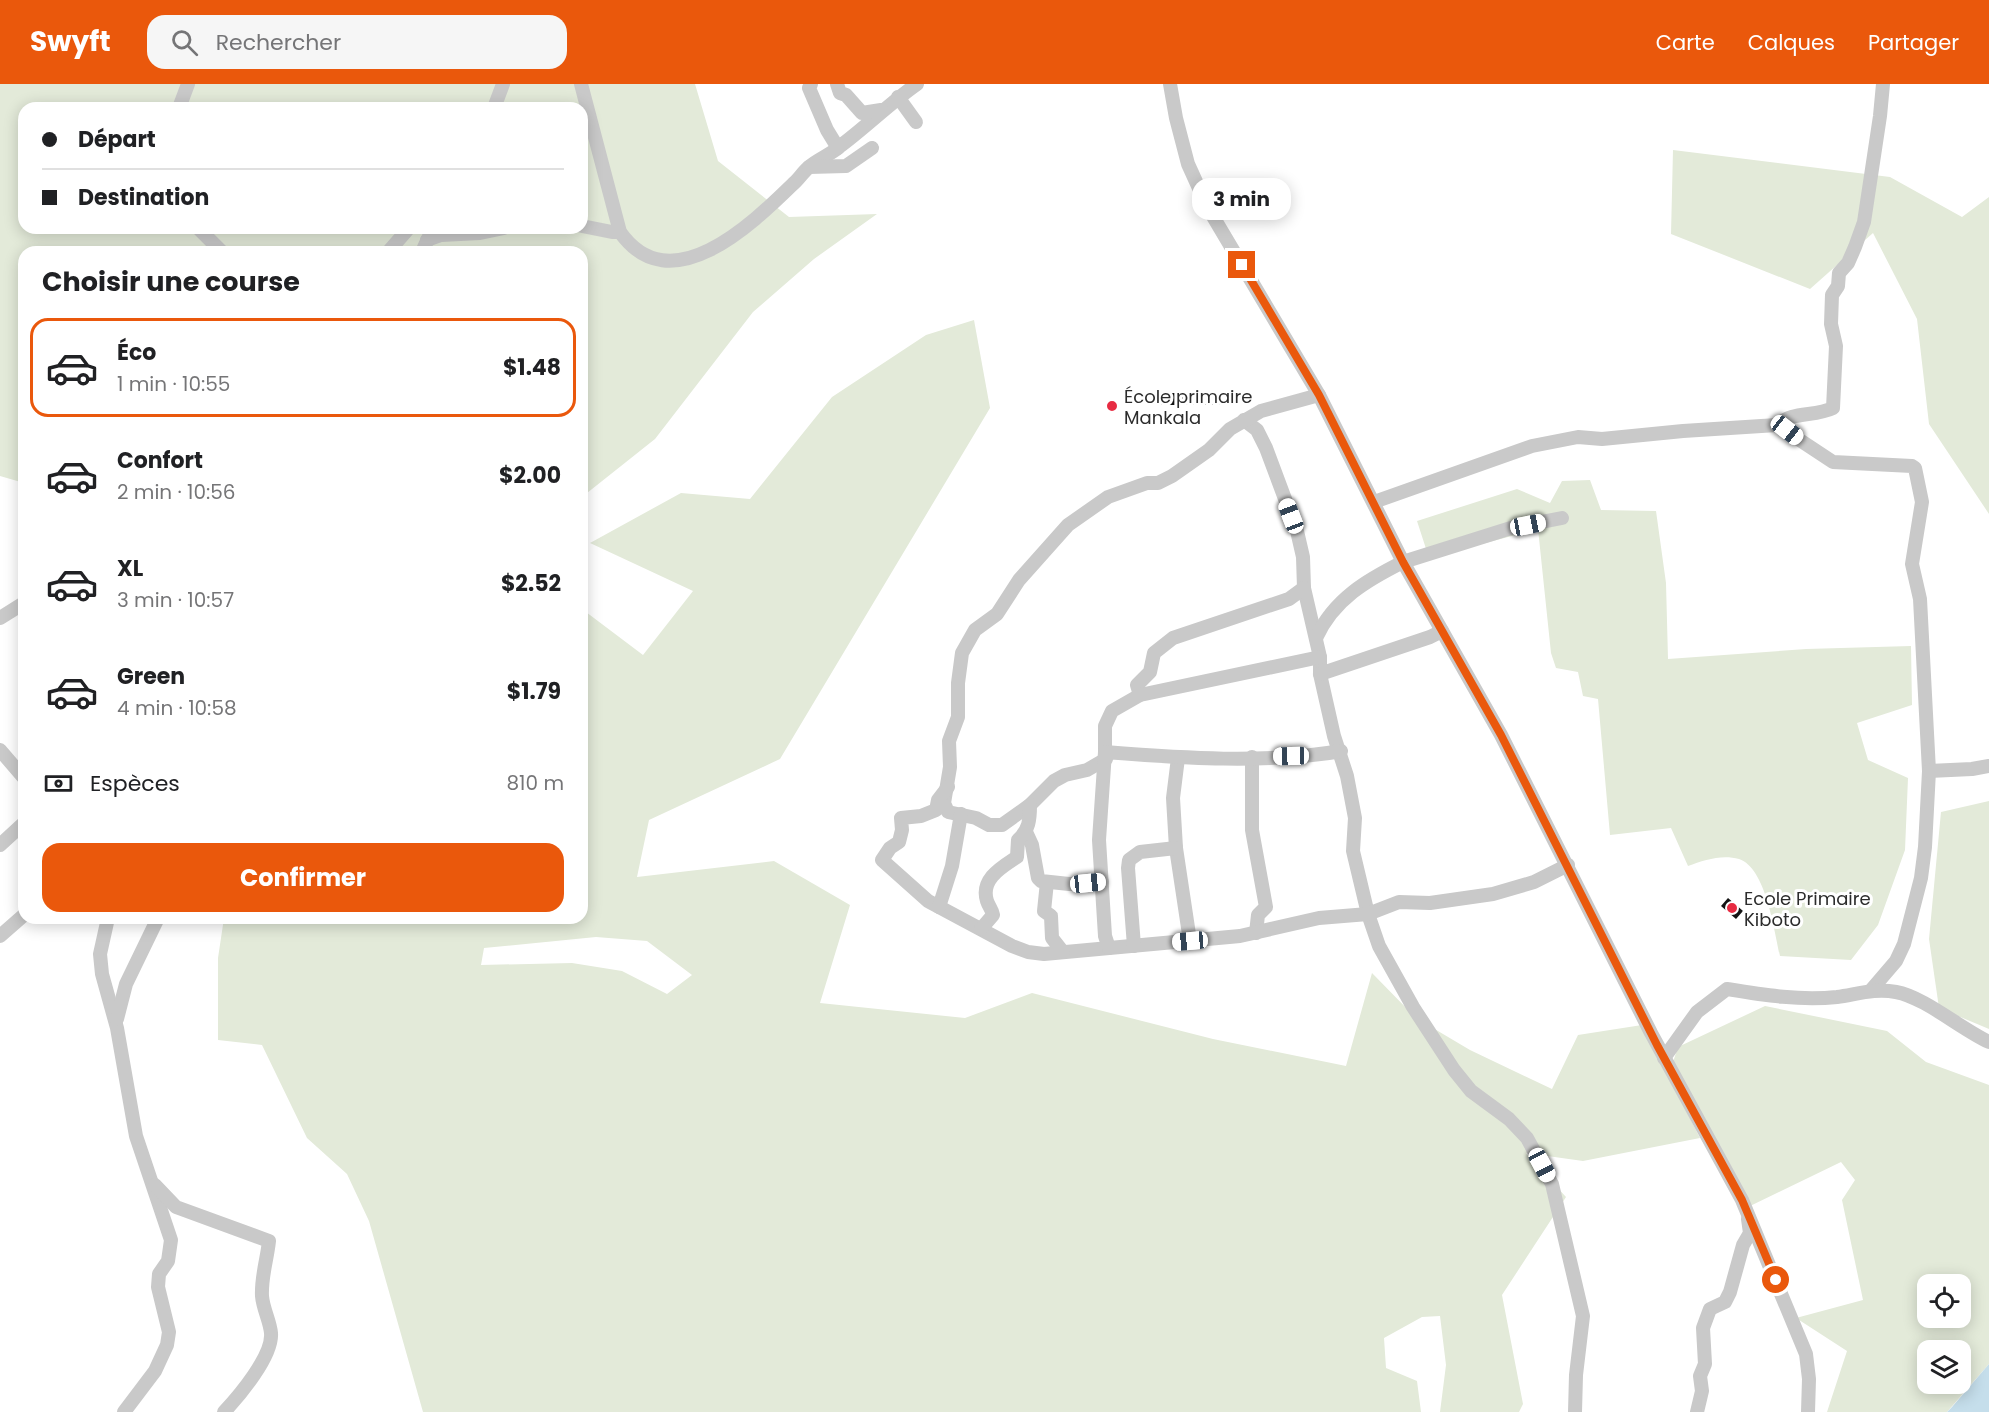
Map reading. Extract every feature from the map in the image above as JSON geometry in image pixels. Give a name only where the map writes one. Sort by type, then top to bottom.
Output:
[{"type":"street","points":[[181,102],[188,84]]},
{"type":"street","points":[[496,102],[503,84]]},
{"type":"street","points":[[581,84],[586,102]]},
{"type":"street","points":[[811,84],[809,88],[827,130],[838,148]]},
{"type":"street","points":[[837,84],[840,93],[846,95],[862,113],[886,108]]},
{"type":"street","points":[[588,111],[620,232],[636,251],[653,259],[673,261],[693,258],[727,240],[759,216],[809,167],[838,148],[898,97],[917,84]]},
{"type":"street","points":[[1170,84],[1188,164],[1208,208],[1319,395],[1403,562],[1501,735],[1664,1058],[1742,1200],[1806,1354],[1809,1379],[1808,1412]]},
{"type":"street","points":[[1777,425],[1784,418],[1824,413],[1833,408],[1836,346],[1832,324],[1832,295],[1838,286],[1839,273],[1856,247],[1864,222],[1883,84]]},
{"type":"street","points":[[898,97],[916,122]]},
{"type":"street","points":[[809,167],[846,166],[872,148]]},
{"type":"street","points":[[588,227],[620,232]]},
{"type":"street","points":[[204,234],[216,246]]},
{"type":"street","points":[[393,246],[404,234]]},
{"type":"street","points":[[427,240],[441,235],[460,234]]},
{"type":"street","points":[[1319,395],[1261,411],[1230,429],[1209,450],[1172,476],[1158,483],[1147,483],[1108,497],[1068,525],[1019,580],[997,614],[975,630],[962,653],[958,683],[958,717],[949,741],[948,787],[944,803],[948,812],[997,826],[1016,817],[1054,781],[1065,775],[1087,770],[1105,755],[1178,758],[1252,757],[1311,756],[1341,751]]},
{"type":"street","points":[[1244,420],[1257,430],[1266,448],[1297,531],[1303,557],[1304,588],[1320,657],[1320,674],[1334,736],[1341,751],[1354,818],[1353,851],[1368,914],[1383,954],[1413,1007],[1454,1070],[1472,1091],[1509,1119],[1527,1138],[1552,1184],[1583,1316],[1576,1375],[1575,1412]]},
{"type":"street","points":[[1374,502],[1491,459],[1533,446],[1578,436],[1602,439],[1777,425],[1782,426],[1833,462],[1915,468],[1922,507],[1912,564],[1920,598],[1929,771],[1925,847],[1921,878],[1907,934],[1896,961],[1872,989]]},
{"type":"street","points":[[1316,638],[1330,611],[1346,597],[1403,562],[1511,528],[1562,518]]},
{"type":"street","points":[[1140,695],[1137,685],[1150,672],[1154,653],[1173,639],[1289,599],[1304,588]]},
{"type":"street","points":[[0,618],[18,607]]},
{"type":"street","points":[[1320,674],[1442,631]]},
{"type":"street","points":[[1108,948],[1105,936],[1099,840],[1105,726],[1112,711],[1140,695],[1320,657]]},
{"type":"street","points":[[0,750],[18,771]]},
{"type":"street","points":[[1252,757],[1252,830],[1266,907],[1258,915],[1256,933]]},
{"type":"street","points":[[1178,758],[1173,798],[1176,848],[1190,941]]},
{"type":"street","points":[[1929,771],[1972,770],[1989,766]]},
{"type":"street","points":[[948,787],[938,801],[936,810],[921,816],[901,818],[899,842],[890,848],[882,860],[928,901],[1028,952],[1063,952],[1256,933],[1311,919],[1368,914],[1399,902],[1430,903],[1492,894],[1534,882],[1568,865]]},
{"type":"street","points":[[1030,805],[1026,832],[1032,845],[1038,878],[1041,881],[1069,884],[1102,882]]},
{"type":"street","points":[[939,907],[952,866],[961,814]]},
{"type":"street","points":[[0,845],[18,828]]},
{"type":"street","points":[[981,929],[993,915],[986,894],[993,873],[1017,856],[1018,840],[1026,832]]},
{"type":"street","points":[[1134,946],[1129,860],[1140,852],[1176,848]]},
{"type":"street","points":[[1047,882],[1044,911],[1051,916],[1052,938],[1063,952]]},
{"type":"street","points":[[0,936],[18,920]]},
{"type":"street","points":[[107,924],[100,954],[102,974],[117,1028],[136,1136],[171,1240],[168,1260],[159,1274],[158,1287],[169,1332],[166,1345],[155,1371],[124,1412]]},
{"type":"street","points":[[117,1028],[118,1011],[126,984],[155,924]]},
{"type":"street","points":[[1664,1058],[1697,1012],[1727,989],[1793,998],[1837,996],[1872,989],[1898,992],[1914,998],[1989,1042]]},
{"type":"street","points":[[150,1179],[176,1207],[269,1241],[262,1273],[262,1298],[271,1334],[269,1350],[237,1398],[224,1412]]},
{"type":"street","points":[[1697,1412],[1702,1391],[1700,1376],[1705,1364],[1703,1328],[1710,1309],[1725,1302],[1730,1292],[1743,1245],[1750,1233],[1742,1200]]},
{"type":"green space","points":[[0,84],[695,84],[718,161],[789,217],[877,214],[814,259],[753,312],[655,439],[588,492],[588,246],[18,246],[18,481],[0,476]]},
{"type":"green space","points":[[1673,150],[1890,177],[1962,217],[1989,197],[1989,514],[1929,424],[1917,319],[1873,233],[1810,289],[1671,234]]},
{"type":"green space","points":[[974,320],[990,408],[780,759],[649,820],[637,877],[774,861],[850,905],[820,1003],[965,1018],[1032,993],[1213,1039],[1346,1066],[1372,973],[1416,1018],[1470,1050],[1552,1089],[1578,1035],[1642,1025],[1700,1138],[1583,1161],[1526,1153],[1566,1197],[1502,1295],[1523,1404],[1519,1412],[1440,1412],[1446,1365],[1440,1316],[1422,1317],[1384,1338],[1386,1368],[1417,1381],[1421,1412],[423,1412],[369,1221],[347,1174],[307,1138],[262,1045],[218,1040],[218,958],[223,924],[588,924],[588,614],[643,655],[693,591],[590,543],[681,493],[750,499],[832,397],[926,335]],"holes":[[[596,937],[647,941],[692,975],[667,994],[622,971],[572,963],[481,965],[484,948]]]},
{"type":"green space","points":[[1590,480],[1601,510],[1656,511],[1666,583],[1668,659],[1806,649],[1911,646],[1912,705],[1857,723],[1868,760],[1908,778],[1905,850],[1878,925],[1851,960],[1780,956],[1772,916],[1762,887],[1756,874],[1739,859],[1720,857],[1688,866],[1671,828],[1610,835],[1598,699],[1583,696],[1578,672],[1556,668],[1551,653],[1538,529],[1429,558],[1417,521],[1517,489],[1550,503],[1562,481]]},
{"type":"green space","points":[[1989,801],[1989,1029],[1939,1008],[1929,939],[1941,812]]},
{"type":"green space","points":[[1765,1006],[1887,1031],[1926,1062],[1989,1085],[1989,1364],[1971,1385],[1971,1340],[1917,1340],[1917,1394],[1963,1394],[1947,1412],[1827,1412],[1847,1351],[1796,1318],[1863,1300],[1842,1200],[1855,1180],[1841,1162],[1748,1207],[1672,1065],[1678,1047]]},
{"type":"water","points":[[1989,1364],[1989,1412],[1947,1412],[1963,1394],[1971,1394],[1971,1385]]},
{"type":"building","points":[[1161,393],[1220,393],[1220,405],[1160,405]]},
{"type":"building","name":"Ecole Primaire Kiboto","points":[[1728,898],[1743,911],[1736,919],[1721,906]]},
{"type":"place","name":"École primaire Mankala","points":[[1112,406]]},
{"type":"place","name":"Ecole Primaire Kiboto","points":[[1732,908]]},
{"type":"route","points":[[1242,265],[1319,395],[1403,562],[1501,735],[1657,1045],[1697,1114],[1742,1200],[1776,1280]]}]
